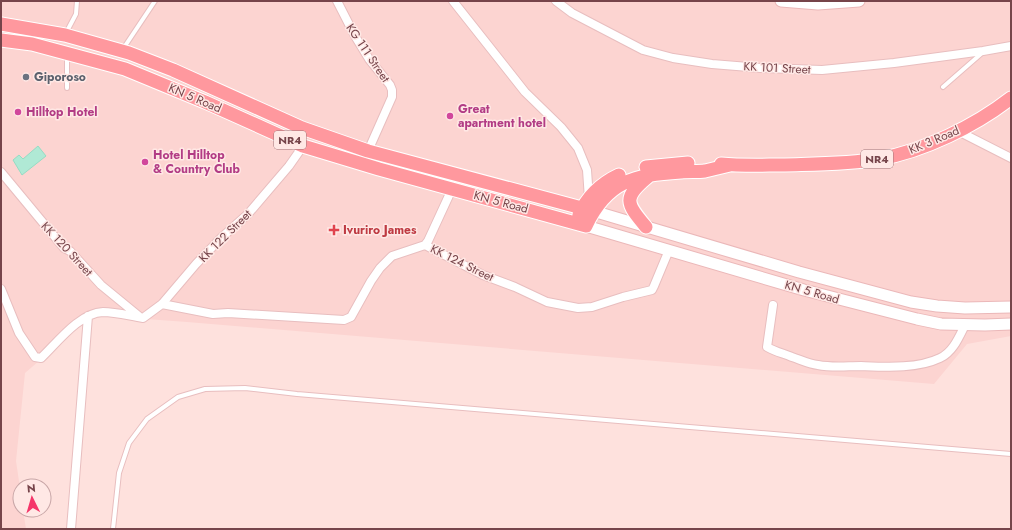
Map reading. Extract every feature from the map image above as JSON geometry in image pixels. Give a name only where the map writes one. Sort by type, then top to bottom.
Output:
[{"type":"highway","name":"KN 5 Road","points":[[1,24],[65,35],[122,51],[173,70],[302,128],[368,151],[588,206]]},
{"type":"highway","name":"KN 5 Road","points":[[1,40],[32,44],[125,69],[205,102],[303,146],[379,169],[580,224]]},
{"type":"highway","name":"KK 3 Road","points":[[730,165],[854,162],[880,159],[902,154],[958,131],[1011,98]]},
{"type":"highway","name":"NR4","points":[[580,224],[588,206],[600,188],[612,178],[623,173],[648,166],[683,163],[730,165]]},
{"type":"highway","name":"NR4","points":[[588,206],[604,197],[614,187],[636,178],[651,175],[705,171],[730,165]]},
{"type":"highway","points":[[646,227],[631,208],[630,198],[637,186],[651,175]]},
{"type":"main road","points":[[781,1],[818,4],[859,1]]},
{"type":"main road","name":"KN 5 Road","points":[[588,206],[646,227],[911,302],[965,308],[1011,307]]},
{"type":"main road","name":"KN 5 Road","points":[[580,224],[884,312],[941,324],[1011,324]]},
{"type":"street","name":"KG 111 Street","points":[[337,1],[354,36],[369,59],[390,85],[392,90],[392,97],[368,151]]},
{"type":"street","points":[[453,1],[526,92],[561,127],[578,148],[587,170],[588,206]]},
{"type":"street","name":"KK 101 Street","points":[[556,1],[572,13],[643,50],[674,58],[712,64],[761,68],[822,70],[894,63],[1011,46]]},
{"type":"street","points":[[958,131],[1011,158]]},
{"type":"street","name":"KK 122 Street","points":[[141,318],[162,304],[201,258],[248,214],[289,166],[303,146]]},
{"type":"street","name":"KK 120 Street","points":[[1,172],[64,248],[70,251],[101,286],[141,318]]},
{"type":"street","points":[[425,245],[452,189]]},
{"type":"street","name":"KK 124 Street","points":[[162,304],[213,314],[228,313],[344,320],[352,317],[371,281],[380,268],[392,256],[425,245],[483,275],[515,287],[547,302],[578,308],[592,307],[652,290],[669,250]]},
{"type":"street","points":[[1,289],[19,333],[35,357],[41,358],[77,323],[88,316],[102,312],[141,318]]},
{"type":"street","points":[[773,305],[766,347],[778,353],[817,365],[836,368],[897,367],[924,363],[940,358],[954,346],[965,325]]},
{"type":"street","points":[[71,529],[88,316]]},
{"type":"lane","points":[[65,35],[76,14],[77,1]]},
{"type":"lane","points":[[122,51],[155,1]]},
{"type":"lane","points":[[943,87],[983,51]]},
{"type":"lane","points":[[66,54],[67,88]]},
{"type":"lane","points":[[113,529],[119,473],[129,443],[147,419],[178,398],[205,389],[245,388],[305,395],[1011,454]]},
{"type":"shaded area","points":[[1,1],[1011,1],[1011,336],[967,344],[934,384],[105,316],[83,320],[75,330],[25,373],[16,461],[19,478],[12,478],[12,518],[24,518],[26,529],[1,529]]},
{"type":"shaded area","points":[[38,146],[46,156],[22,175],[13,160],[19,155],[23,159]]},
{"type":"place","name":"Giporoso","points":[[26,77]]},
{"type":"place","name":"Hilltop Hotel","points":[[18,112]]},
{"type":"place","name":"Great apartment hotel","points":[[450,116]]},
{"type":"place","name":"Hotel Hilltop & Country Club","points":[[145,162]]},
{"type":"place","name":"Ivuriro James","points":[[334,230]]}]
